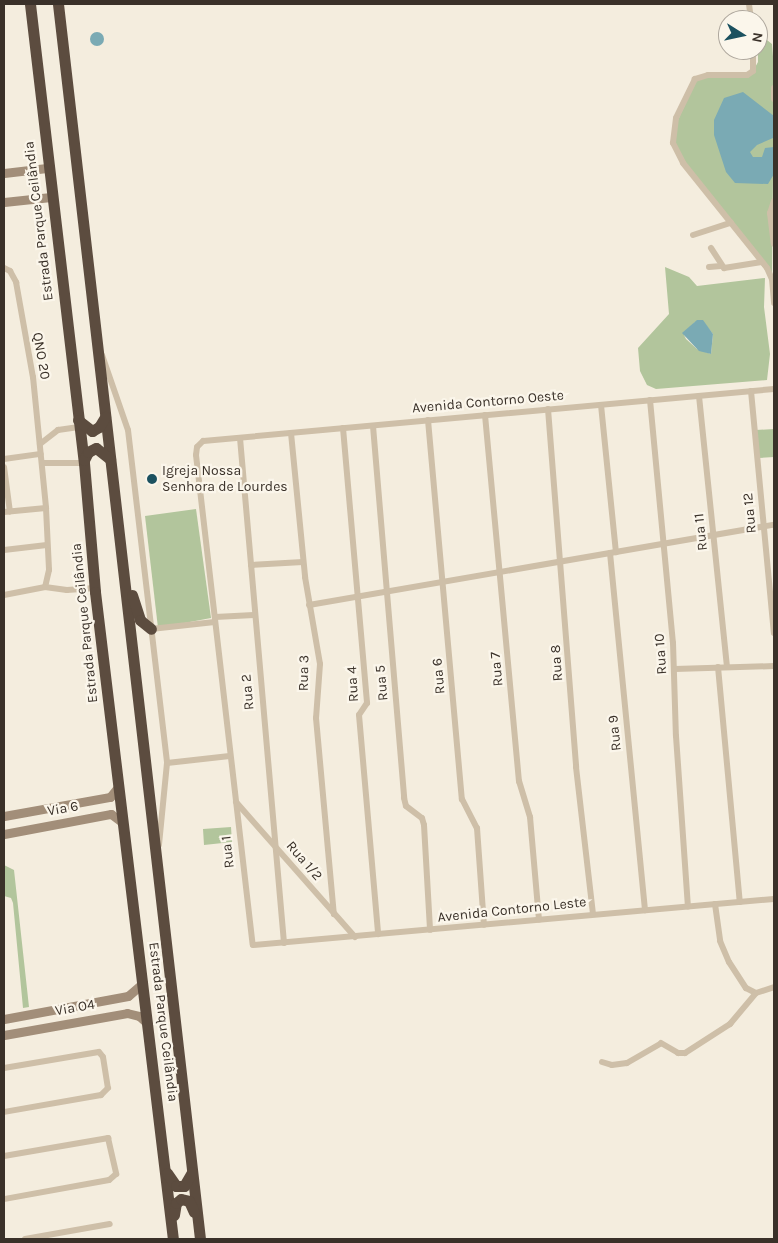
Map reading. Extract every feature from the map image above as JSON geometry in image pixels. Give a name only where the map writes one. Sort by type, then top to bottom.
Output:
[{"type":"highway","name":"Estrada Parque Ceilândia","points":[[30,4],[47,168],[84,461],[95,588],[173,1234]]},
{"type":"highway","name":"Estrada Parque Ceilândia","points":[[58,4],[99,344],[105,417],[200,1239]]},
{"type":"highway","points":[[79,423],[84,428],[92,431],[99,427],[105,417]]},
{"type":"highway","points":[[84,461],[88,452],[96,448],[110,459]]},
{"type":"highway","points":[[123,567],[140,620],[151,629]]},
{"type":"highway","points":[[166,1169],[176,1186],[184,1186],[192,1172]]},
{"type":"highway","points":[[173,1234],[174,1210],[181,1199],[189,1201],[198,1225]]},
{"type":"main road","points":[[4,173],[47,168]]},
{"type":"main road","points":[[4,202],[51,198]]},
{"type":"main road","name":"Via 6","points":[[4,816],[110,797],[120,786]]},
{"type":"main road","name":"Via 6","points":[[4,834],[111,814],[124,823]]},
{"type":"main road","name":"Via O4","points":[[4,1019],[128,996],[143,983]]},
{"type":"main road","points":[[49,1010],[46,1021],[54,1026]]},
{"type":"main road","name":"Via O4","points":[[8,1034],[127,1013],[139,1016],[148,1024]]},
{"type":"main road","points":[[8,1034],[29,1024],[32,1014]]},
{"type":"street","points":[[753,60],[753,71],[747,75],[708,74],[695,79],[673,131],[676,152],[683,163],[773,276],[774,304]]},
{"type":"street","points":[[774,88],[774,98]]},
{"type":"street","points":[[774,201],[770,213],[774,244]]},
{"type":"street","points":[[693,234],[731,223]]},
{"type":"street","points":[[711,248],[721,266]]},
{"type":"street","points":[[709,267],[721,266],[724,268],[762,262]]},
{"type":"street","name":"QNO 20","points":[[4,268],[10,271],[16,282],[33,377],[46,508],[46,587]]},
{"type":"street","points":[[99,344],[128,430],[167,763],[157,859]]},
{"type":"street","name":"Avenida Contorno Oeste","points":[[203,441],[774,389]]},
{"type":"street","name":"Rua 12","points":[[751,391],[774,634]]},
{"type":"street","name":"Rua 11","points":[[699,396],[728,667]]},
{"type":"street","name":"Rua 10","points":[[650,400],[675,668],[676,736],[688,907]]},
{"type":"street","name":"Rua 9","points":[[601,404],[645,910]]},
{"type":"street","name":"Rua 8","points":[[548,409],[562,562],[576,767],[593,914]]},
{"type":"street","name":"Rua 7","points":[[485,415],[520,781],[530,818],[539,920]]},
{"type":"street","name":"Rua 6","points":[[428,420],[462,799],[477,828],[484,925]]},
{"type":"street","points":[[40,444],[58,430],[79,423]]},
{"type":"street","name":"Rua 5","points":[[373,426],[404,798],[406,806],[422,818],[424,825],[430,930]]},
{"type":"street","name":"Rua 4","points":[[343,428],[367,703],[359,715],[378,934]]},
{"type":"street","name":"Rua 3","points":[[291,433],[303,562],[320,664],[316,718],[334,914]]},
{"type":"street","name":"Rua 2","points":[[240,438],[284,943]]},
{"type":"street","name":"Rua 1","points":[[203,441],[197,446],[196,455],[253,945]]},
{"type":"street","points":[[4,459],[41,454]]},
{"type":"street","points":[[42,463],[84,461]]},
{"type":"street","points":[[4,467],[7,512],[46,508]]},
{"type":"street","points":[[309,605],[774,525]]},
{"type":"street","points":[[4,550],[47,545]]},
{"type":"street","points":[[251,565],[303,562]]},
{"type":"street","points":[[4,595],[46,587],[67,590],[95,588]]},
{"type":"street","points":[[151,629],[254,615]]},
{"type":"street","points":[[675,668],[774,666]]},
{"type":"street","points":[[718,667],[740,902]]},
{"type":"street","points":[[167,763],[230,756]]},
{"type":"street","name":"Rua 1/2","points":[[236,801],[275,848],[355,937]]},
{"type":"street","name":"Avenida Contorno Leste","points":[[253,945],[774,899]]},
{"type":"street","points":[[715,904],[720,941],[729,962],[746,988],[756,993]]},
{"type":"street","points":[[602,1062],[612,1065],[628,1063],[661,1043],[678,1053],[685,1053],[730,1024],[756,993],[774,986]]},
{"type":"street","points":[[4,1068],[95,1052],[102,1057],[108,1088],[101,1095],[4,1112]]},
{"type":"street","points":[[4,1156],[104,1138],[111,1140],[116,1174],[109,1180],[4,1199]]},
{"type":"street","points":[[25,1239],[110,1224]]},
{"type":"green space","points":[[768,41],[772,44],[774,69],[772,279],[676,152],[673,131],[698,76],[747,75],[753,71],[758,60],[768,60]]},
{"type":"green space","points":[[665,267],[689,277],[697,286],[765,278],[764,307],[770,354],[767,380],[656,389],[647,385],[640,371],[638,348],[669,314]],"holes":[[[695,322],[704,323],[713,334],[711,354],[697,349],[684,335]]]},
{"type":"green space","points":[[774,429],[774,457],[759,458],[756,430]]},
{"type":"green space","points":[[196,509],[211,618],[158,628],[145,516]]},
{"type":"green space","points":[[231,827],[232,842],[204,845],[203,829]]},
{"type":"green space","points":[[4,865],[14,870],[29,1007],[23,1008],[13,903],[11,898],[4,896]]},
{"type":"water","points":[[97,32],[102,34],[104,39],[102,44],[97,46],[92,44],[90,39],[92,34]]},
{"type":"water","points":[[743,92],[774,116],[773,138],[757,145],[750,152],[753,157],[762,157],[765,148],[774,147],[774,174],[768,184],[735,183],[726,172],[714,135],[714,120],[724,98]]},
{"type":"water","points":[[697,320],[703,320],[713,334],[711,354],[699,351],[682,333]]},
{"type":"place","name":"Igreja Nossa Senhora de Lourdes","points":[[152,479]]}]
